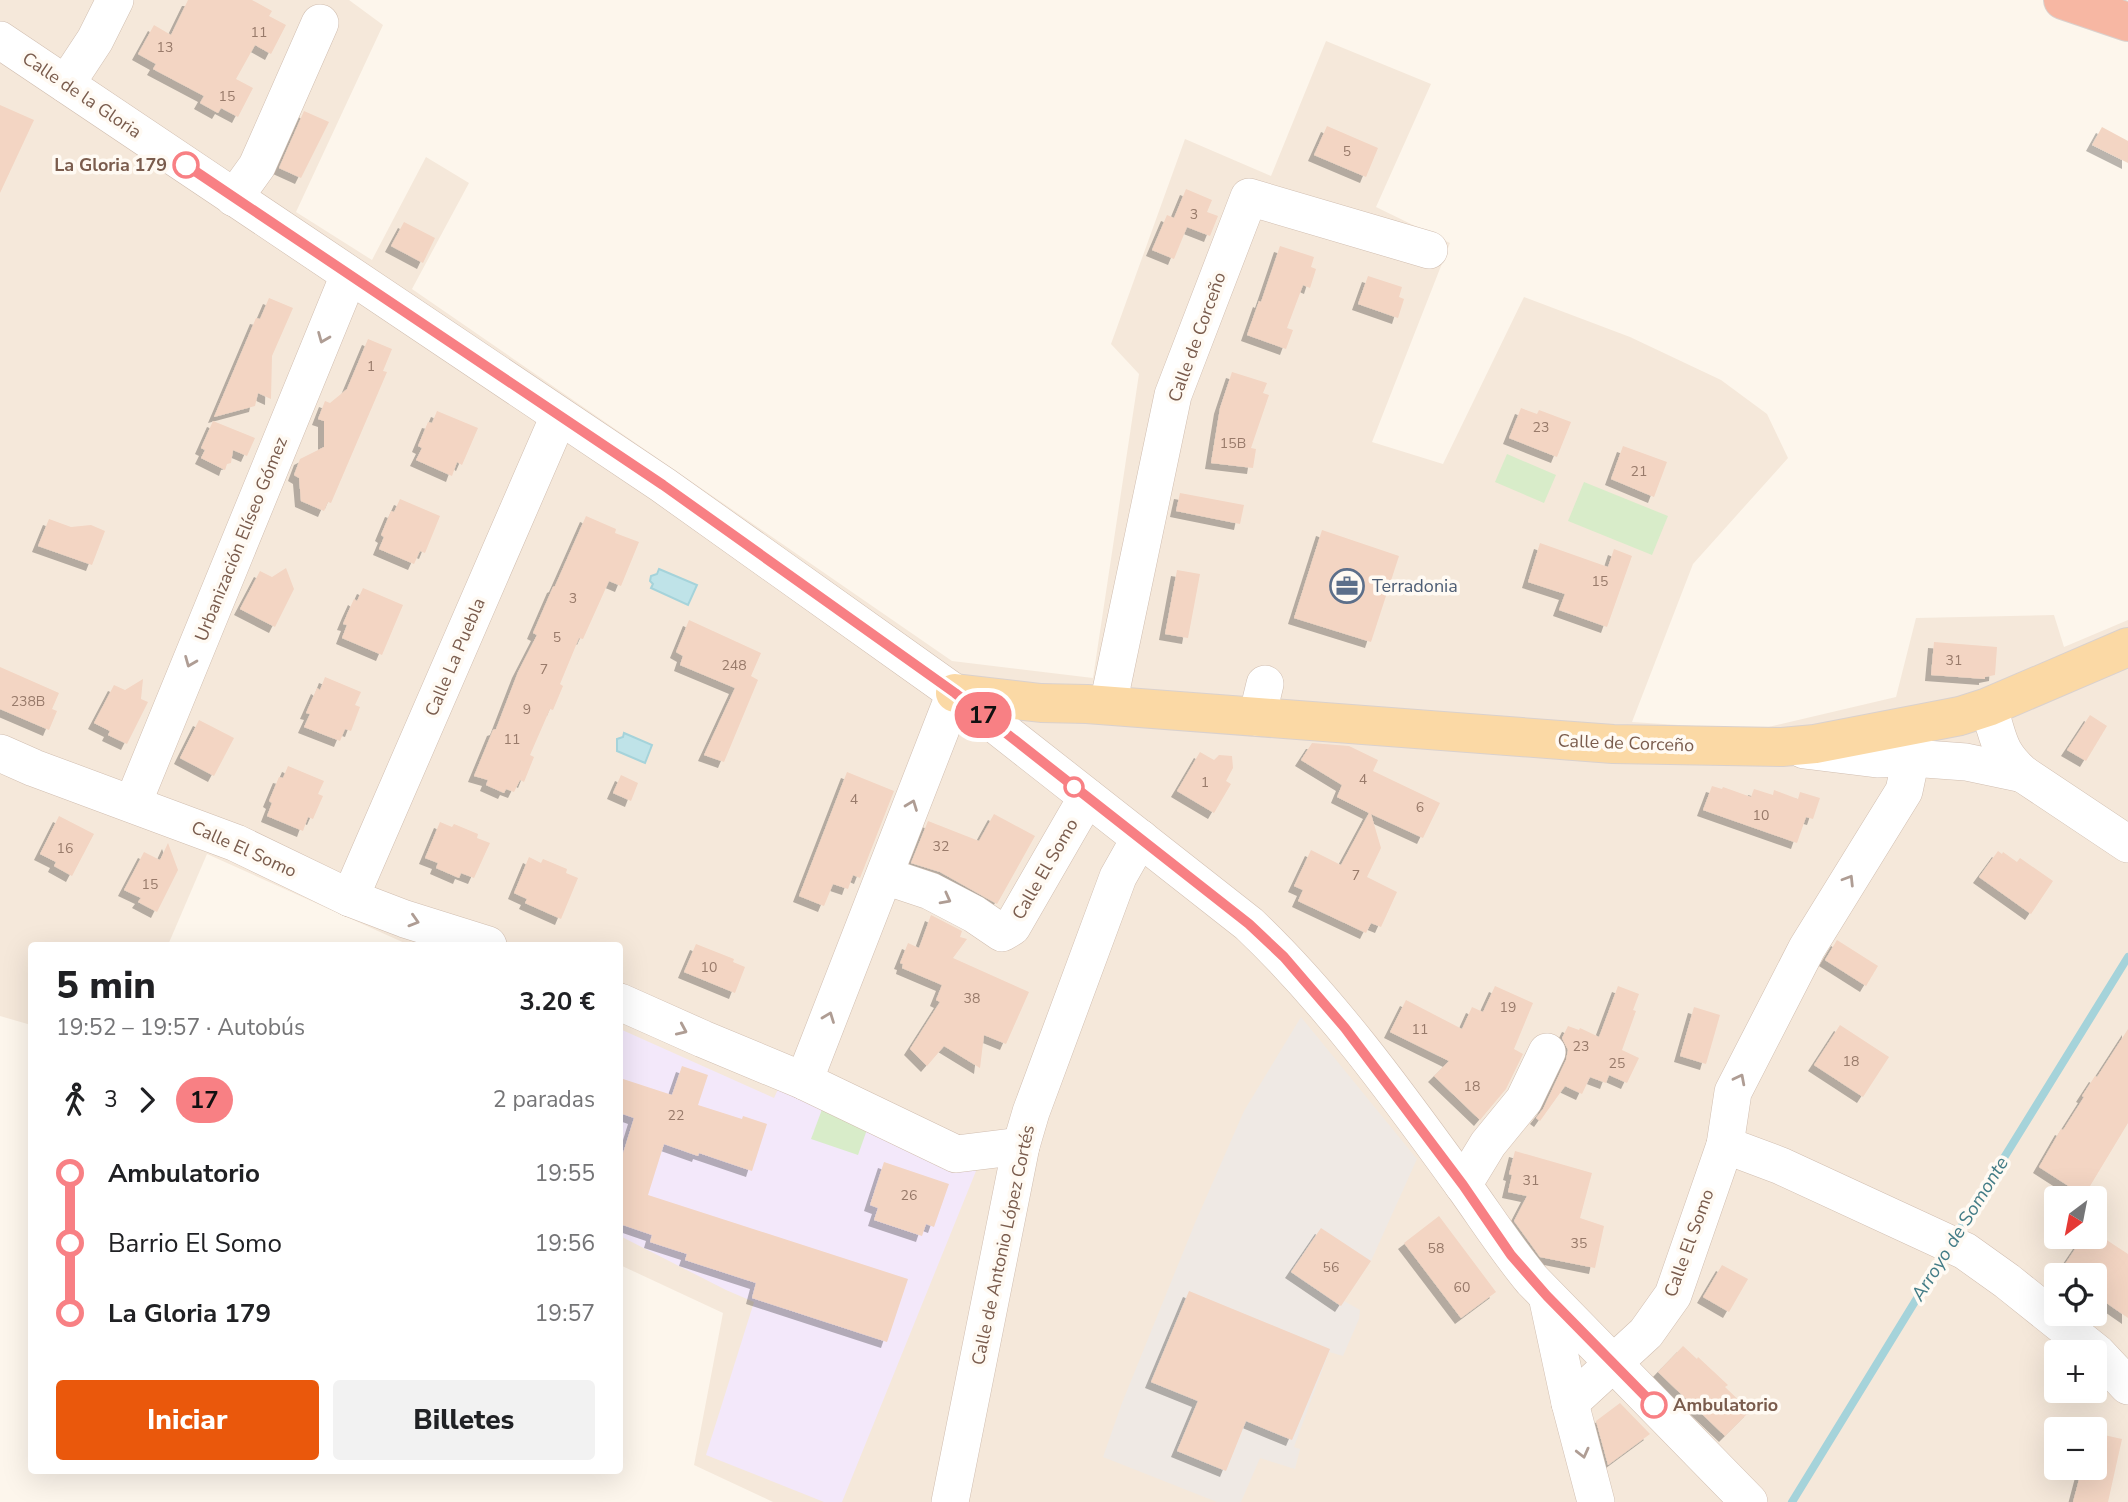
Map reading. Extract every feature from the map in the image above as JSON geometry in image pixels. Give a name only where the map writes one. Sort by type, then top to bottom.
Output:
[{"type":"highway","points":[[2063,0],[2128,22]]},
{"type":"main road","name":"Calle de Corceño","points":[[955,693],[1041,704],[1261,701],[1613,744],[1782,747],[1815,744],[1921,748],[1974,712],[2128,647]]},
{"type":"main road","name":"Calle de Corceño","points":[[993,723],[1041,704]]},
{"type":"street","points":[[66,84],[95,40],[115,0]]},
{"type":"street","points":[[234,198],[257,166],[320,23]]},
{"type":"street","name":"Calle de la Gloria","points":[[0,40],[663,485],[955,693],[993,723]]},
{"type":"street","name":"Calle de Corceño","points":[[1108,705],[1173,395],[1249,197],[1430,250]]},
{"type":"street","name":"Urbanización Elíseo Gómez","points":[[133,803],[349,275]]},
{"type":"street","name":"Calle La Puebla","points":[[350,898],[559,416]]},
{"type":"street","points":[[804,1081],[955,693]]},
{"type":"street","points":[[1974,712],[1998,742],[2008,760],[2023,774],[2128,844]]},
{"type":"street","name":"Calle El Somo","points":[[993,723],[1249,924],[1284,957],[1345,1028],[1463,1185],[1511,1255],[1547,1296],[1749,1502]]},
{"type":"street","points":[[2023,774],[1966,762],[1921,748],[1903,791],[1807,948],[1733,1092],[1725,1145],[1781,1166],[1965,1251],[2097,1353],[2128,1386]]},
{"type":"street","name":"Calle El Somo","points":[[0,753],[236,843],[350,898],[478,942]]},
{"type":"street","name":"Calle El Somo","points":[[885,876],[930,891],[974,914],[1002,933],[1012,927],[1087,797]]},
{"type":"street","name":"Calle de Antonio López Cortés","points":[[950,1502],[1021,1146],[1031,1112],[1118,877],[1140,838]]},
{"type":"street","points":[[623,1003],[804,1081],[956,1154],[1021,1146]]},
{"type":"street","points":[[1463,1185],[1488,1144],[1524,1100],[1547,1052]]},
{"type":"street","name":"Calle El Somo","points":[[1613,1364],[1646,1333],[1673,1295],[1725,1145]]},
{"type":"street","points":[[1547,1296],[1570,1403],[1596,1502]]},
{"type":"street","points":[[1570,1403],[1613,1364]]},
{"type":"shaded area","points":[[0,0],[349,0],[383,25],[296,212],[372,260],[426,157],[469,183],[412,289],[952,661],[1093,678],[1139,374],[1111,344],[1185,139],[1271,176],[1326,41],[1431,84],[1376,207],[1450,243],[1372,442],[1443,464],[1524,297],[1630,337],[1721,380],[1767,414],[1788,458],[1693,564],[1632,722],[1756,730],[1896,697],[1916,618],[2054,615],[2064,647],[2128,620],[2128,1502],[773,1502],[694,1465],[723,1313],[623,1266],[623,942],[402,942],[207,854],[169,942],[28,942],[28,1024],[0,1016]]},
{"type":"shaded area","points":[[1301,1017],[1417,1159],[1371,1261],[1344,1301],[1360,1310],[1359,1319],[1343,1356],[1329,1352],[1294,1447],[1300,1449],[1295,1469],[1260,1458],[1241,1502],[1217,1502],[1103,1457],[1195,1223],[1244,1111]]},
{"type":"shaded area","points":[[623,1030],[774,1098],[780,1085],[976,1171],[842,1502],[824,1502],[706,1455],[754,1302],[623,1238]]},
{"type":"green space","points":[[1507,454],[1556,475],[1544,503],[1495,482]]},
{"type":"green space","points":[[1584,482],[1668,516],[1652,555],[1568,521]]},
{"type":"green space","points":[[824,1104],[869,1124],[858,1155],[811,1139]]},
{"type":"water","points":[[659,569],[697,585],[688,605],[651,588],[651,576],[657,574]]},
{"type":"water","points":[[624,733],[652,745],[645,763],[617,751],[617,739],[623,737]]},
{"type":"building","points":[[188,0],[252,0],[272,11],[269,16],[286,25],[271,54],[255,45],[236,79],[253,88],[238,117],[221,108],[218,113],[200,103],[204,96],[153,69],[156,64],[138,54],[154,25],[171,35]]},
{"type":"building","points":[[0,105],[34,120],[0,193]]},
{"type":"building","points":[[304,111],[329,122],[301,178],[279,168]]},
{"type":"building","points":[[1327,126],[1378,148],[1366,177],[1314,155]]},
{"type":"building","points":[[2102,127],[2128,141],[2128,163],[2092,145]]},
{"type":"building","points":[[1186,189],[1212,200],[1207,212],[1218,216],[1210,236],[1187,227],[1174,259],[1152,250],[1167,215],[1174,218]]},
{"type":"building","points":[[404,222],[435,238],[423,263],[391,246]]},
{"type":"building","points":[[1280,246],[1314,257],[1311,267],[1316,269],[1310,288],[1303,285],[1287,328],[1293,330],[1286,349],[1247,335]]},
{"type":"building","points":[[1368,276],[1402,287],[1399,297],[1404,299],[1398,318],[1358,304]]},
{"type":"building","points":[[269,298],[293,308],[272,356],[271,399],[258,393],[255,406],[214,417],[256,318],[260,319]]},
{"type":"building","points":[[368,339],[392,349],[383,371],[387,372],[331,503],[328,502],[324,511],[301,501],[299,478],[294,475],[300,459],[324,447],[324,421],[318,419],[325,401],[330,403],[347,389]]},
{"type":"building","points":[[1232,372],[1267,383],[1263,393],[1269,395],[1251,448],[1256,449],[1253,468],[1211,463],[1220,408]]},
{"type":"building","points":[[1521,408],[1537,414],[1539,410],[1571,422],[1557,457],[1509,438]]},
{"type":"building","points":[[437,411],[478,428],[462,465],[457,462],[452,476],[416,460],[422,448],[418,446],[428,422],[432,423]]},
{"type":"building","points":[[213,421],[255,438],[247,456],[233,450],[231,463],[227,464],[225,470],[201,458],[205,450],[201,448]]},
{"type":"building","points":[[1623,446],[1667,462],[1654,497],[1611,479]]},
{"type":"building","points":[[1180,493],[1244,505],[1240,524],[1176,511]]},
{"type":"building","points":[[400,499],[440,516],[425,553],[420,551],[414,564],[379,549],[384,537],[381,535],[391,511],[394,512]]},
{"type":"building","points":[[586,516],[616,529],[615,533],[639,542],[621,586],[609,581],[583,639],[579,638],[560,684],[563,686],[553,710],[550,709],[530,755],[534,757],[524,782],[520,780],[514,792],[506,789],[504,793],[486,785],[488,780],[474,776],[518,672],[537,635],[533,633]]},
{"type":"building","points":[[49,519],[71,527],[91,525],[105,531],[92,565],[38,546]]},
{"type":"building","name":"Terradonia","points":[[1322,530],[1399,556],[1371,642],[1294,618]]},
{"type":"building","points":[[1540,543],[1608,567],[1614,549],[1632,556],[1607,627],[1559,610],[1565,594],[1528,582]]},
{"type":"building","points":[[286,568],[294,589],[275,627],[240,609],[260,571],[272,577]]},
{"type":"building","points":[[1177,570],[1200,574],[1188,638],[1165,634]]},
{"type":"building","points":[[363,588],[403,605],[382,655],[342,638],[347,625],[343,624],[348,612]]},
{"type":"building","points":[[689,620],[761,653],[751,676],[758,680],[724,762],[704,755],[735,688],[680,665],[683,656],[676,652]]},
{"type":"building","points":[[1934,642],[1997,647],[1995,675],[1985,679],[1931,675]]},
{"type":"building","points":[[0,667],[59,693],[52,709],[57,711],[49,730],[0,709]]},
{"type":"building","points":[[325,677],[361,692],[355,705],[360,707],[351,731],[345,729],[340,741],[304,727],[310,714],[306,713]]},
{"type":"building","points":[[143,679],[141,699],[148,702],[127,744],[108,735],[110,731],[94,723],[114,685],[125,690]]},
{"type":"building","points":[[2090,715],[2107,726],[2086,761],[2067,750]]},
{"type":"building","points":[[199,720],[234,738],[214,776],[180,758]]},
{"type":"building","points":[[1312,743],[1349,746],[1378,760],[1373,771],[1440,803],[1423,838],[1371,814],[1381,848],[1367,877],[1397,892],[1381,927],[1371,923],[1366,933],[1298,901],[1303,890],[1294,886],[1311,850],[1341,865],[1369,813],[1337,797],[1342,785],[1301,760]]},
{"type":"building","points":[[1200,752],[1214,760],[1219,755],[1232,756],[1233,768],[1226,781],[1231,784],[1214,813],[1177,791]]},
{"type":"building","points":[[288,766],[324,781],[318,794],[323,796],[313,819],[308,817],[303,831],[267,816],[272,803],[269,801],[279,777],[283,778]]},
{"type":"building","points":[[847,772],[894,791],[860,878],[853,875],[848,889],[833,884],[824,906],[799,896]]},
{"type":"building","points":[[621,775],[638,783],[631,801],[613,793]]},
{"type":"building","points":[[1712,786],[1751,797],[1754,789],[1773,795],[1774,790],[1798,799],[1800,792],[1820,798],[1813,819],[1806,817],[1797,843],[1703,810]]},
{"type":"building","points":[[994,814],[1035,836],[997,904],[940,872],[911,863],[928,821],[979,841]]},
{"type":"building","points":[[59,816],[94,834],[72,876],[54,866],[56,862],[40,854]]},
{"type":"building","points":[[440,822],[452,827],[454,824],[478,834],[477,838],[490,843],[474,878],[461,873],[459,878],[436,868],[438,863],[425,858]]},
{"type":"building","points":[[168,843],[178,870],[157,912],[138,902],[141,898],[124,890],[144,852],[160,860]]},
{"type":"building","points":[[1998,851],[2017,862],[2020,858],[2053,881],[2031,914],[1979,877]]},
{"type":"building","points":[[529,857],[541,863],[543,859],[567,869],[566,873],[578,878],[561,919],[525,903],[527,899],[514,893]]},
{"type":"building","points":[[931,915],[962,931],[960,937],[967,939],[953,958],[1029,992],[1006,1044],[984,1035],[980,1068],[944,1046],[927,1066],[910,1049],[940,1002],[936,1000],[942,985],[902,968],[903,964],[900,963],[908,943],[919,948]]},
{"type":"building","points":[[1837,940],[1878,966],[1866,986],[1825,960]]},
{"type":"building","points":[[696,944],[734,959],[733,962],[745,967],[735,993],[684,972]]},
{"type":"building","points":[[1495,986],[1533,1003],[1514,1049],[1523,1054],[1506,1089],[1480,1120],[1434,1076],[1449,1061],[1390,1032],[1406,1000],[1462,1029],[1472,1007],[1483,1012]]},
{"type":"building","points":[[1618,986],[1639,994],[1622,1050],[1639,1058],[1627,1083],[1609,1075],[1606,1083],[1590,1077],[1582,1094],[1565,1086],[1540,1121],[1536,1118],[1566,1060],[1568,1050],[1562,1038],[1568,1026],[1579,1030],[1580,1028],[1599,1037]]},
{"type":"building","points":[[1694,1007],[1720,1015],[1706,1064],[1680,1056]]},
{"type":"building","points":[[1840,1025],[1889,1057],[1863,1097],[1814,1065]]},
{"type":"building","points":[[2128,1029],[2128,1123],[2090,1186],[2068,1186],[2039,1167],[2084,1097],[2082,1096],[2095,1076],[2097,1077]]},
{"type":"building","points":[[682,1066],[708,1075],[698,1105],[767,1124],[752,1171],[664,1144],[648,1195],[908,1279],[887,1342],[752,1298],[756,1283],[685,1260],[687,1254],[650,1242],[652,1235],[623,1225],[623,1153],[634,1118],[623,1114],[623,1079],[672,1095]]},
{"type":"building","points":[[1515,1151],[1592,1173],[1580,1218],[1604,1226],[1595,1268],[1540,1257],[1514,1221],[1527,1196],[1508,1192]]},
{"type":"building","points":[[884,1162],[949,1184],[934,1227],[926,1224],[922,1236],[874,1220],[878,1208],[870,1205]]},
{"type":"building","points":[[1439,1216],[1496,1292],[1461,1318],[1404,1243]]},
{"type":"building","points":[[1321,1228],[1371,1261],[1341,1306],[1291,1272]]},
{"type":"building","points":[[2107,1240],[2128,1254],[2128,1318],[2107,1303],[2107,1263],[2066,1263],[2074,1250],[2107,1250]]},
{"type":"building","points":[[1722,1265],[1748,1279],[1729,1312],[1703,1297]]},
{"type":"building","points":[[1189,1291],[1330,1349],[1292,1440],[1246,1421],[1226,1471],[1177,1451],[1198,1401],[1151,1382]]},
{"type":"building","points":[[1683,1346],[1728,1385],[1725,1387],[1750,1411],[1725,1436],[1658,1372]]},
{"type":"building","points":[[1620,1403],[1650,1434],[1608,1465],[1596,1421]]},
{"type":"building","points":[[2107,1436],[2122,1439],[2108,1502],[2073,1502],[2079,1480],[2107,1480]]},
{"type":"waterway","name":"Arroyo de Somonte","points":[[1955,1237],[2128,957]]},
{"type":"waterway","name":"Arroyo de Somonte","points":[[1792,1502],[1946,1251]]},
{"type":"bus line","name":"17","points":[[186,165],[663,485],[955,693],[1249,924],[1284,957],[1345,1028],[1463,1185],[1511,1255],[1547,1296],[1654,1405]]},
{"type":"place","name":"La Gloria 179","points":[[186,165]]},
{"type":"place","name":"Terradonia","points":[[1347,586]]},
{"type":"place","name":"Ambulatorio","points":[[1654,1405]]}]
